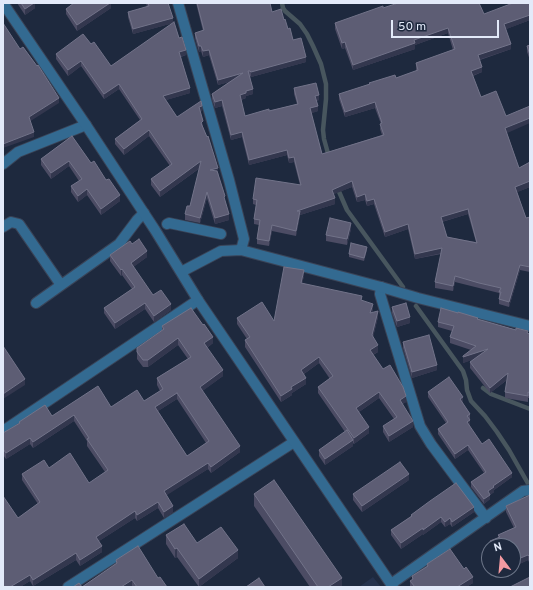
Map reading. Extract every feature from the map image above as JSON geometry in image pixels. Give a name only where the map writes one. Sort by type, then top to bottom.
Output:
[{"type":"street","points":[[3,3],[144,213],[198,300],[392,585],[523,492],[530,490]]},
{"type":"street","points":[[178,3],[230,180],[243,232],[244,239],[241,250]]},
{"type":"street","points":[[3,164],[18,152],[86,125]]},
{"type":"street","points":[[36,303],[119,244],[144,213]]},
{"type":"street","points":[[3,227],[11,222],[20,224],[60,285]]},
{"type":"street","points":[[167,224],[169,223],[221,234]]},
{"type":"street","points":[[181,272],[220,251],[241,250],[418,298],[530,326]]},
{"type":"street","points":[[380,287],[380,294],[420,426],[431,444],[486,518]]},
{"type":"street","points":[[3,431],[198,300]]},
{"type":"street","points":[[68,587],[294,442]]},
{"type":"shaded area","points":[[373,577],[381,587],[359,587]]},
{"type":"building","points":[[21,3],[34,3],[25,9]]},
{"type":"building","points":[[74,3],[110,3],[77,25],[66,9]]},
{"type":"building","points":[[148,3],[168,3],[173,18],[133,29],[128,12],[149,6]]},
{"type":"building","points":[[197,3],[270,3],[272,12],[281,9],[288,29],[290,28],[293,40],[301,38],[306,57],[251,72],[248,71],[253,89],[240,95],[245,116],[269,109],[269,111],[298,104],[294,88],[316,83],[319,95],[315,96],[318,106],[310,108],[322,154],[384,135],[380,124],[382,123],[375,102],[345,112],[339,94],[395,75],[396,78],[418,70],[416,63],[455,49],[448,28],[414,40],[415,43],[353,65],[345,42],[342,43],[335,23],[383,6],[383,8],[398,3],[479,3],[484,14],[513,3],[530,3],[530,15],[504,24],[511,44],[478,55],[482,67],[471,71],[481,97],[496,91],[506,116],[530,106],[530,118],[505,128],[519,168],[530,162],[530,181],[515,187],[526,218],[530,217],[530,267],[520,265],[509,302],[499,299],[501,292],[499,292],[501,288],[455,276],[453,286],[435,282],[442,248],[415,254],[408,224],[385,232],[374,199],[367,201],[365,194],[357,197],[352,181],[332,190],[335,198],[297,211],[300,211],[296,231],[272,225],[269,241],[257,239],[260,220],[254,219],[257,200],[253,199],[256,178],[301,185],[294,157],[289,158],[287,150],[249,160],[242,132],[231,135],[222,100],[215,102],[212,94],[243,73],[218,80],[209,50],[203,51],[201,46],[199,46],[195,33],[204,30]],"holes":[[[468,209],[477,243],[447,237],[441,217]]]},
{"type":"building","points":[[174,22],[179,38],[182,37],[186,50],[179,52],[190,88],[163,96],[177,117],[201,101],[202,106],[199,107],[203,121],[201,123],[207,137],[208,136],[218,168],[210,170],[217,171],[229,214],[215,218],[207,192],[200,218],[185,214],[187,206],[190,206],[201,161],[160,191],[151,179],[172,164],[149,130],[124,149],[115,139],[142,119],[119,84],[104,94],[81,61],[68,70],[56,54],[83,34],[91,44],[94,42],[111,66]]},
{"type":"building","points":[[3,23],[20,49],[23,47],[37,66],[38,65],[59,98],[29,117],[34,132],[3,144]]},
{"type":"building","points":[[530,45],[530,55],[527,46]]},
{"type":"building","points":[[72,136],[91,163],[94,161],[106,180],[109,179],[120,195],[101,209],[87,189],[78,196],[71,186],[82,179],[69,161],[51,173],[41,159]]},
{"type":"building","points":[[330,218],[351,223],[347,239],[326,235]]},
{"type":"building","points":[[139,239],[147,251],[131,263],[153,295],[161,290],[171,304],[154,316],[145,303],[115,323],[104,308],[135,287],[110,255],[130,241],[132,244]]},
{"type":"building","points":[[351,243],[367,247],[364,258],[349,254]]},
{"type":"building","points":[[284,267],[304,270],[301,283],[362,296],[361,300],[373,304],[370,313],[378,311],[372,335],[378,345],[370,350],[383,369],[390,365],[403,387],[406,396],[400,400],[413,421],[389,436],[383,426],[397,417],[379,392],[356,408],[369,427],[354,438],[318,387],[333,376],[319,357],[301,370],[306,378],[291,387],[292,389],[281,396],[245,340],[250,337],[237,318],[262,302],[274,321]]},
{"type":"building","points":[[406,303],[410,317],[397,321],[392,307]]},
{"type":"building","points":[[191,308],[213,337],[204,343],[223,370],[200,387],[240,446],[211,467],[208,463],[164,491],[173,506],[164,512],[158,502],[137,515],[135,511],[96,537],[102,546],[80,560],[76,553],[33,580],[30,575],[10,587],[3,587],[3,496],[18,518],[40,502],[22,474],[44,460],[49,468],[70,453],[89,483],[108,470],[87,439],[89,438],[74,415],[33,442],[30,438],[6,453],[3,449],[3,433],[45,405],[52,416],[98,386],[111,407],[137,390],[144,401],[163,389],[157,378],[191,357],[178,338],[148,360],[143,360],[137,352],[137,348],[164,329],[162,326]],"holes":[[[177,393],[209,441],[187,456],[155,407]]]},
{"type":"building","points":[[441,308],[516,330],[516,328],[528,331],[527,333],[530,334],[530,393],[528,392],[528,396],[505,392],[508,373],[490,388],[470,362],[488,349],[463,357],[476,346],[450,337],[454,326],[438,322]]},
{"type":"building","points":[[429,335],[437,365],[412,372],[403,342]]},
{"type":"building","points":[[3,346],[25,379],[3,394]]},
{"type":"building","points":[[449,377],[463,397],[460,399],[470,414],[467,416],[470,420],[467,422],[482,444],[489,439],[512,473],[493,486],[494,487],[488,491],[490,495],[484,499],[471,482],[486,472],[468,445],[455,454],[438,429],[448,422],[428,392]]},
{"type":"building","points":[[347,430],[353,440],[325,459],[319,450]]},
{"type":"building","points":[[400,462],[409,474],[362,506],[353,494]]},
{"type":"building","points":[[274,480],[342,578],[328,587],[318,587],[254,494]]},
{"type":"building","points":[[456,483],[474,507],[452,522],[450,518],[445,522],[441,517],[401,543],[391,530]]},
{"type":"building","points":[[530,495],[530,556],[528,555],[521,558],[521,538],[498,538],[500,537],[498,535],[516,527],[506,506]]},
{"type":"building","points":[[184,524],[197,543],[221,527],[238,550],[199,579],[177,548],[175,549],[166,535]]},
{"type":"building","points":[[138,546],[158,578],[160,577],[167,587],[137,587],[132,580],[121,587],[82,587],[117,563],[116,560]]},
{"type":"building","points":[[450,549],[464,569],[466,567],[473,577],[457,587],[415,587],[410,581],[413,579],[412,576]]},
{"type":"building","points":[[530,577],[530,587],[510,587]]},
{"type":"building","points":[[259,578],[265,587],[246,587]]},
{"type":"building","points":[[79,583],[82,587],[73,587]]},
{"type":"waterway","points":[[282,3],[285,11],[300,24],[307,34],[321,64],[326,84],[323,130],[329,157]]},
{"type":"waterway","points":[[337,187],[347,210],[403,287]]},
{"type":"waterway","points":[[416,306],[463,371],[471,401],[497,432],[530,487]]},
{"type":"waterway","points":[[483,388],[491,394],[530,409]]}]
